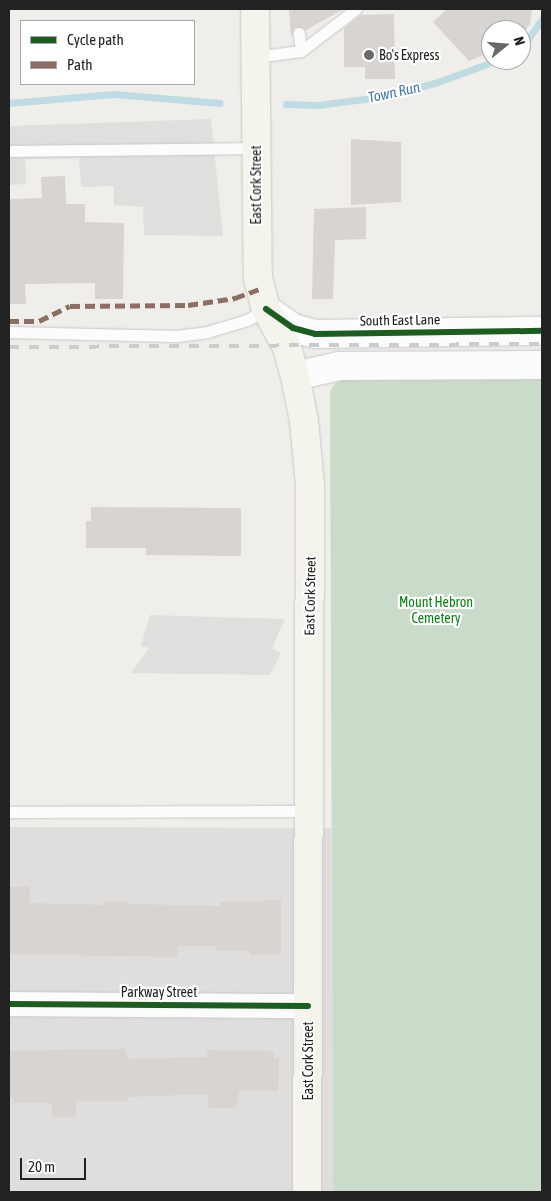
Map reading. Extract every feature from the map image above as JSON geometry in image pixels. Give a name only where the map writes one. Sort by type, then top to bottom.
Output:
[{"type":"main road","name":"East Cork Street","points":[[255,9],[256,256],[266,309],[287,347],[295,376],[308,450],[311,504],[307,1192]]},
{"type":"street","name":"South East Lane","points":[[266,309],[293,328],[315,334],[542,331]]},
{"type":"street","points":[[295,376],[339,366],[542,365]]},
{"type":"street","name":"Parkway Street","points":[[9,1004],[308,1006]]},
{"type":"lane","points":[[255,57],[301,51],[323,35],[340,17],[356,9]]},
{"type":"lane","points":[[321,21],[323,35]]},
{"type":"lane","points":[[299,33],[301,51]]},
{"type":"lane","points":[[9,151],[256,148]]},
{"type":"lane","points":[[9,332],[176,336],[239,322],[266,309]]},
{"type":"lane","points":[[9,812],[294,811],[308,816]]},
{"type":"shaded area","points":[[211,119],[223,236],[144,235],[143,207],[114,205],[114,186],[81,187],[79,158],[25,159],[26,184],[9,185],[9,126]]},
{"type":"shaded area","points":[[150,615],[285,619],[272,648],[281,653],[270,675],[131,673],[149,648],[141,646]]},
{"type":"shaded area","points":[[9,827],[331,828],[333,1192],[9,1192]]},
{"type":"green space","name":"Mount Hebron Cemetery","points":[[542,377],[542,1192],[333,1192],[330,392],[335,383],[348,378]]},
{"type":"building","points":[[289,9],[344,9],[306,30],[295,27],[291,38]]},
{"type":"building","points":[[447,9],[532,9],[531,20],[481,20],[481,56],[469,61],[433,22]]},
{"type":"building","name":"Bo's Express","points":[[394,14],[395,79],[365,79],[365,67],[344,67],[344,28],[361,15]]},
{"type":"building","points":[[351,139],[401,142],[401,202],[351,205]]},
{"type":"building","points":[[65,176],[66,204],[85,204],[85,222],[124,223],[123,299],[95,299],[95,283],[25,284],[26,304],[9,304],[9,199],[42,198],[41,177]]},
{"type":"building","points":[[366,207],[366,239],[335,240],[333,299],[312,299],[314,209]]},
{"type":"building","points":[[91,507],[241,508],[241,556],[146,555],[146,548],[86,548],[86,521],[91,521]]},
{"type":"building","points":[[30,886],[30,903],[105,905],[105,901],[128,901],[128,904],[220,906],[220,902],[281,900],[281,955],[250,955],[250,951],[216,951],[216,946],[178,946],[177,957],[9,954],[9,887]]},
{"type":"building","points":[[125,1049],[128,1059],[207,1057],[207,1050],[274,1051],[274,1058],[279,1058],[278,1091],[239,1091],[236,1108],[209,1108],[207,1094],[128,1097],[128,1101],[76,1101],[76,1117],[52,1117],[52,1103],[13,1103],[13,1098],[9,1098],[9,1051]]},
{"type":"waterway","name":"Town Run","points":[[531,35],[542,19]]},
{"type":"waterway","name":"Town Run","points":[[286,104],[318,105],[380,97],[435,83],[481,66]]},
{"type":"waterway","name":"Town Run","points":[[9,103],[114,94],[220,103]]},
{"type":"railway","points":[[9,347],[542,344]]},
{"type":"marked path","points":[[9,321],[39,321],[70,306],[188,305],[235,298],[260,289]]},
{"type":"cycle path","points":[[266,309],[293,328],[315,334],[542,331]]},
{"type":"cycle path","points":[[9,1004],[308,1006]]},
{"type":"place","name":"Bo's Express","points":[[369,55]]}]
